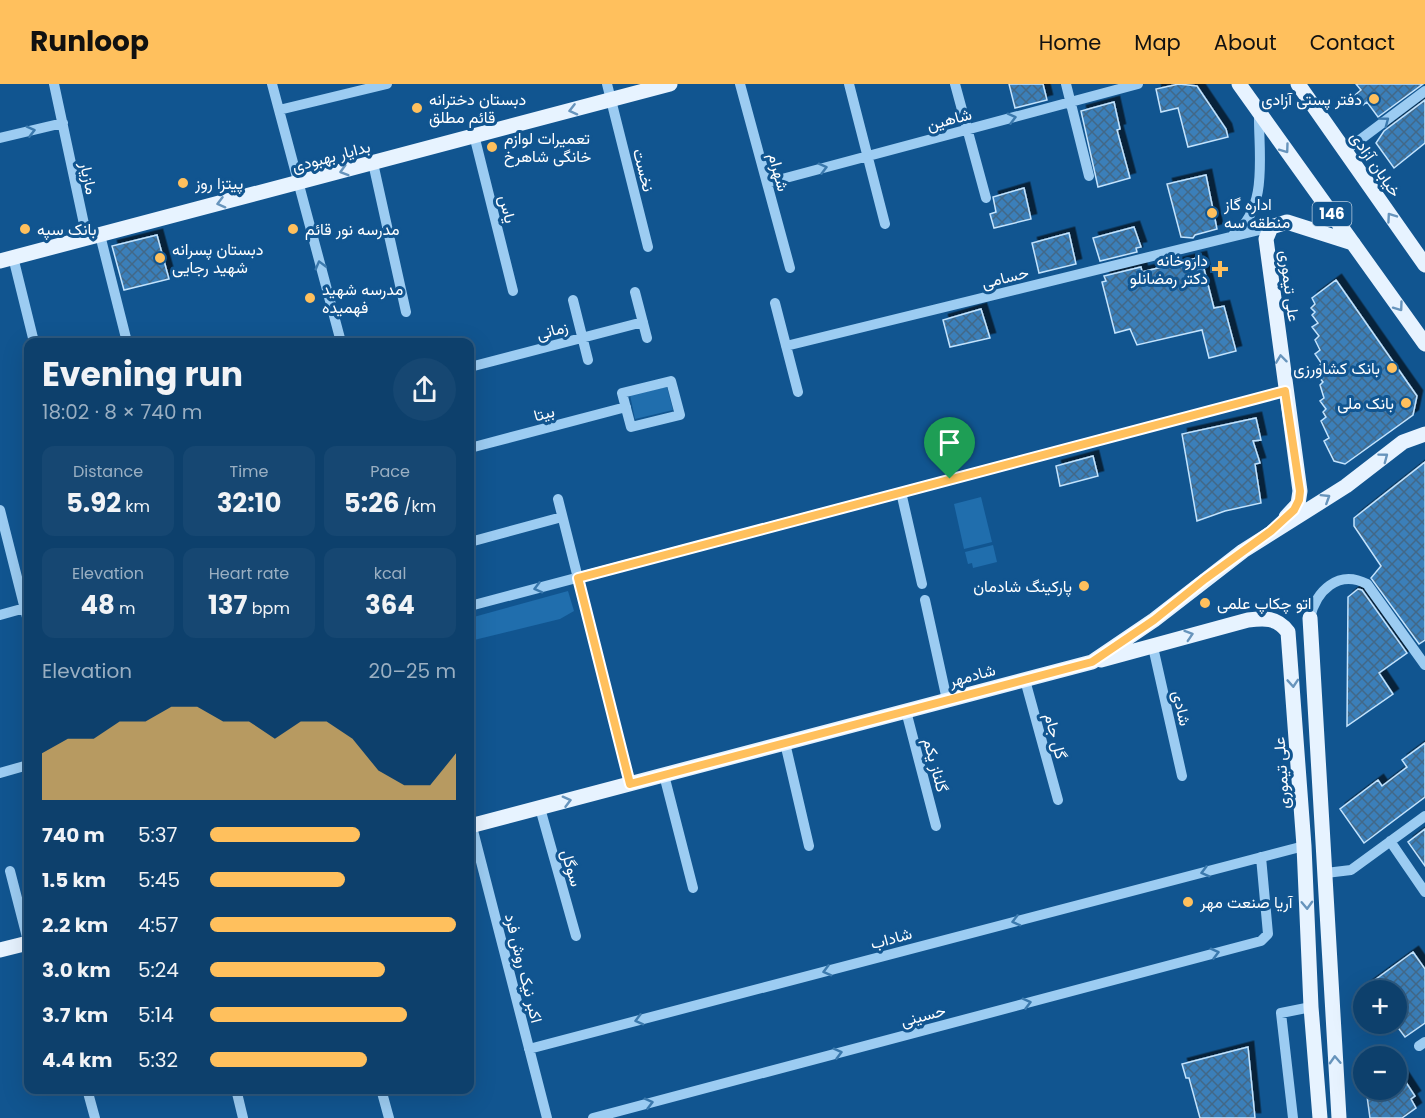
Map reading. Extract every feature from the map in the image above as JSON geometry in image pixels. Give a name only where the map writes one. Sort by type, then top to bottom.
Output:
[{"type":"main road","name":"بدایار بهبودی","points":[[7,259],[670,84]]},
{"type":"main road","name":"146","points":[[1239,84],[1425,344]]},
{"type":"main road","name":"خیابان آزادی","points":[[1298,84],[1425,265]]},
{"type":"main road","name":"علی تیموری","points":[[1271,531],[1294,510],[1299,500],[1266,239],[1271,227],[1287,222],[1353,243]]},
{"type":"main road","name":"شادمهر","points":[[474,823],[540,808],[1092,662],[1154,620],[1271,531],[1346,486],[1403,442],[1425,434]]},
{"type":"main road","points":[[1310,618],[1339,1118]]},
{"type":"main road","name":"علی تیموری","points":[[1092,662],[1248,620],[1271,619],[1284,626],[1290,638],[1304,846],[1311,1007],[1320,1118]]},
{"type":"main road","points":[[1304,846],[1324,845]]},
{"type":"main road","points":[[0,950],[24,943]]},
{"type":"street","name":"مازیار","points":[[54,84],[93,237],[126,338]]},
{"type":"street","points":[[272,84],[340,338]]},
{"type":"street","points":[[279,110],[387,84]]},
{"type":"street","name":"نخست","points":[[607,84],[648,247]]},
{"type":"street","name":"شهرام","points":[[740,84],[790,268]]},
{"type":"street","points":[[849,84],[885,224]]},
{"type":"street","points":[[955,84],[986,198]]},
{"type":"street","points":[[1066,84],[1089,176]]},
{"type":"street","name":"شاهین","points":[[767,183],[1138,84]]},
{"type":"street","points":[[1345,151],[1425,91]]},
{"type":"street","points":[[1230,237],[1247,220],[1256,200],[1259,179],[1259,111]]},
{"type":"street","points":[[0,138],[63,123]]},
{"type":"street","name":"یاس","points":[[474,135],[513,291]]},
{"type":"street","points":[[373,163],[406,312]]},
{"type":"street","name":"حسامی","points":[[786,346],[1271,227]]},
{"type":"street","points":[[7,259],[33,338]]},
{"type":"street","points":[[635,292],[647,338]]},
{"type":"street","points":[[573,300],[588,360]]},
{"type":"street","points":[[775,303],[798,392]]},
{"type":"street","name":"زمانی","points":[[474,366],[643,321]]},
{"type":"street","points":[[671,381],[680,415],[630,426],[626,407],[622,393],[671,381]]},
{"type":"street","points":[[474,605],[1285,391]]},
{"type":"street","name":"بیتا","points":[[474,447],[626,407]]},
{"type":"street","points":[[901,492],[922,584]]},
{"type":"street","points":[[558,499],[630,784]]},
{"type":"street","points":[[0,510],[24,604]]},
{"type":"street","points":[[474,541],[562,517]]},
{"type":"street","points":[[1310,618],[1316,598],[1325,588],[1346,580],[1367,584],[1425,665]]},
{"type":"street","points":[[926,600],[947,700]]},
{"type":"street","points":[[0,615],[24,608]]},
{"type":"street","name":"شادی","points":[[1153,647],[1182,776]]},
{"type":"street","name":"گل جام","points":[[1025,680],[1058,800]]},
{"type":"street","name":"گلناز یکم","points":[[906,711],[936,826]]},
{"type":"street","points":[[785,743],[809,846]]},
{"type":"street","points":[[0,773],[24,766]]},
{"type":"street","points":[[664,775],[693,888]]},
{"type":"street","name":"سوگل","points":[[540,808],[576,936]]},
{"type":"street","points":[[1326,873],[1351,870],[1425,816]]},
{"type":"street","name":"اکبر نیک روش فرد","points":[[474,839],[547,1118]]},
{"type":"street","points":[[1390,842],[1425,892]]},
{"type":"street","name":"شاداب","points":[[529,1049],[1304,846]]},
{"type":"street","name":"حسینی","points":[[593,1118],[1261,941],[1269,934],[1261,857]]},
{"type":"street","points":[[10,871],[24,926]]},
{"type":"street","points":[[1293,1118],[1281,1013],[1311,1007]]},
{"type":"street","points":[[88,1094],[95,1118]]},
{"type":"street","points":[[237,1094],[243,1118]]},
{"type":"street","points":[[382,1094],[389,1118]]},
{"type":"shaded area","points":[[667,387],[673,410],[635,419],[630,395]]},
{"type":"shaded area","points":[[981,497],[992,542],[964,549],[954,504]]},
{"type":"shaded area","points":[[993,545],[997,562],[973,568],[972,563],[968,564],[965,552]]},
{"type":"shaded area","points":[[568,591],[574,611],[560,619],[474,640],[474,617]]},
{"type":"building","points":[[1009,84],[1043,84],[1047,100],[1015,108]]},
{"type":"building","points":[[1179,84],[1197,86],[1226,129],[1228,137],[1188,147],[1178,108],[1161,112],[1156,89]]},
{"type":"building","name":"دفتر پستی آزادی","points":[[1356,84],[1423,84],[1378,117],[1367,102],[1363,105],[1355,95],[1361,90]]},
{"type":"building","points":[[1425,100],[1425,143],[1394,168],[1376,143],[1384,131]]},
{"type":"building","points":[[1114,102],[1120,129],[1117,130],[1130,178],[1098,187],[1081,111]]},
{"type":"building","points":[[1206,175],[1217,229],[1195,235],[1193,238],[1181,237],[1167,184]]},
{"type":"building","points":[[1024,188],[1031,219],[994,228],[990,214],[996,212],[993,197]]},
{"type":"building","points":[[1134,227],[1141,247],[1136,248],[1137,252],[1100,261],[1093,238]]},
{"type":"building","points":[[1069,233],[1076,264],[1039,273],[1032,243]]},
{"type":"building","points":[[157,235],[169,279],[124,290],[112,246]]},
{"type":"building","points":[[1201,257],[1214,308],[1224,306],[1236,351],[1209,358],[1202,330],[1137,345],[1130,329],[1115,333],[1102,282],[1106,281],[1104,276],[1141,267],[1142,272]]},
{"type":"building","points":[[1336,280],[1417,396],[1413,415],[1345,464],[1334,461],[1324,441],[1329,438],[1321,421],[1326,417],[1323,412],[1326,409],[1320,401],[1324,398],[1320,385],[1323,382],[1319,377],[1322,374],[1317,367],[1322,364],[1315,354],[1320,350],[1315,340],[1319,336],[1312,327],[1318,323],[1312,315],[1315,312],[1311,308],[1315,304],[1312,298]]},
{"type":"building","points":[[981,309],[990,338],[950,347],[943,320]]},
{"type":"building","points":[[1256,418],[1261,440],[1253,441],[1260,463],[1255,464],[1261,503],[1225,511],[1197,521],[1182,434]]},
{"type":"building","points":[[1093,456],[1098,476],[1060,486],[1056,466]]},
{"type":"building","points":[[1425,462],[1425,640],[1419,644],[1371,578],[1381,566],[1354,526],[1354,518]]},
{"type":"building","points":[[1358,589],[1362,590],[1407,653],[1379,673],[1393,694],[1347,726],[1348,597]]},
{"type":"building","points":[[1425,743],[1425,797],[1364,843],[1340,809],[1378,780],[1382,786],[1407,767],[1402,760]]},
{"type":"building","points":[[1425,829],[1425,866],[1408,842]]},
{"type":"building","points":[[1413,952],[1425,969],[1425,1023],[1405,1037],[1403,1034],[1407,1034],[1407,980],[1375,980]]},
{"type":"building","points":[[1248,1047],[1255,1118],[1200,1118],[1189,1078],[1186,1078],[1182,1064]]},
{"type":"building","points":[[1407,1084],[1415,1096],[1411,1099],[1416,1108],[1402,1118],[1370,1118],[1368,1100],[1407,1100]]},
{"type":"place","name":"دفتر پستی آزادی","points":[[1374,99]]},
{"type":"place","name":"دبستان دخترانه قائم مطلق","points":[[417,108]]},
{"type":"place","name":"تعمیرات لوازم خانگی شاهرخ","points":[[492,147]]},
{"type":"place","name":"پیتزا روز","points":[[183,183]]},
{"type":"place","name":"اداره گاز منطقه سه","points":[[1212,213]]},
{"type":"place","name":"بانک سپه","points":[[25,229]]},
{"type":"place","name":"مدرسه نور قائم","points":[[293,229]]},
{"type":"place","name":"دبستان پسرانه شهید رجایی","points":[[160,258]]},
{"type":"place","name":"داروخانه دکتر رمضانلو","points":[[1220,269]]},
{"type":"place","name":"مدرسه شهید فهمیده","points":[[310,298]]},
{"type":"place","name":"بانک کشاورزی","points":[[1392,368]]},
{"type":"place","name":"بانک ملی","points":[[1406,403]]},
{"type":"place","name":"پارکینگ شادمان","points":[[1084,586]]},
{"type":"place","name":"اتو چکاپ علمی","points":[[1205,603]]},
{"type":"place","name":"آریا صنعت مهر","points":[[1188,902]]},
{"type":"route","points":[[1285,391],[1300,491],[1298,504],[1294,510],[1271,531],[1243,550],[1154,620],[1092,662],[630,784],[578,578],[950,479],[1285,391]]}]
